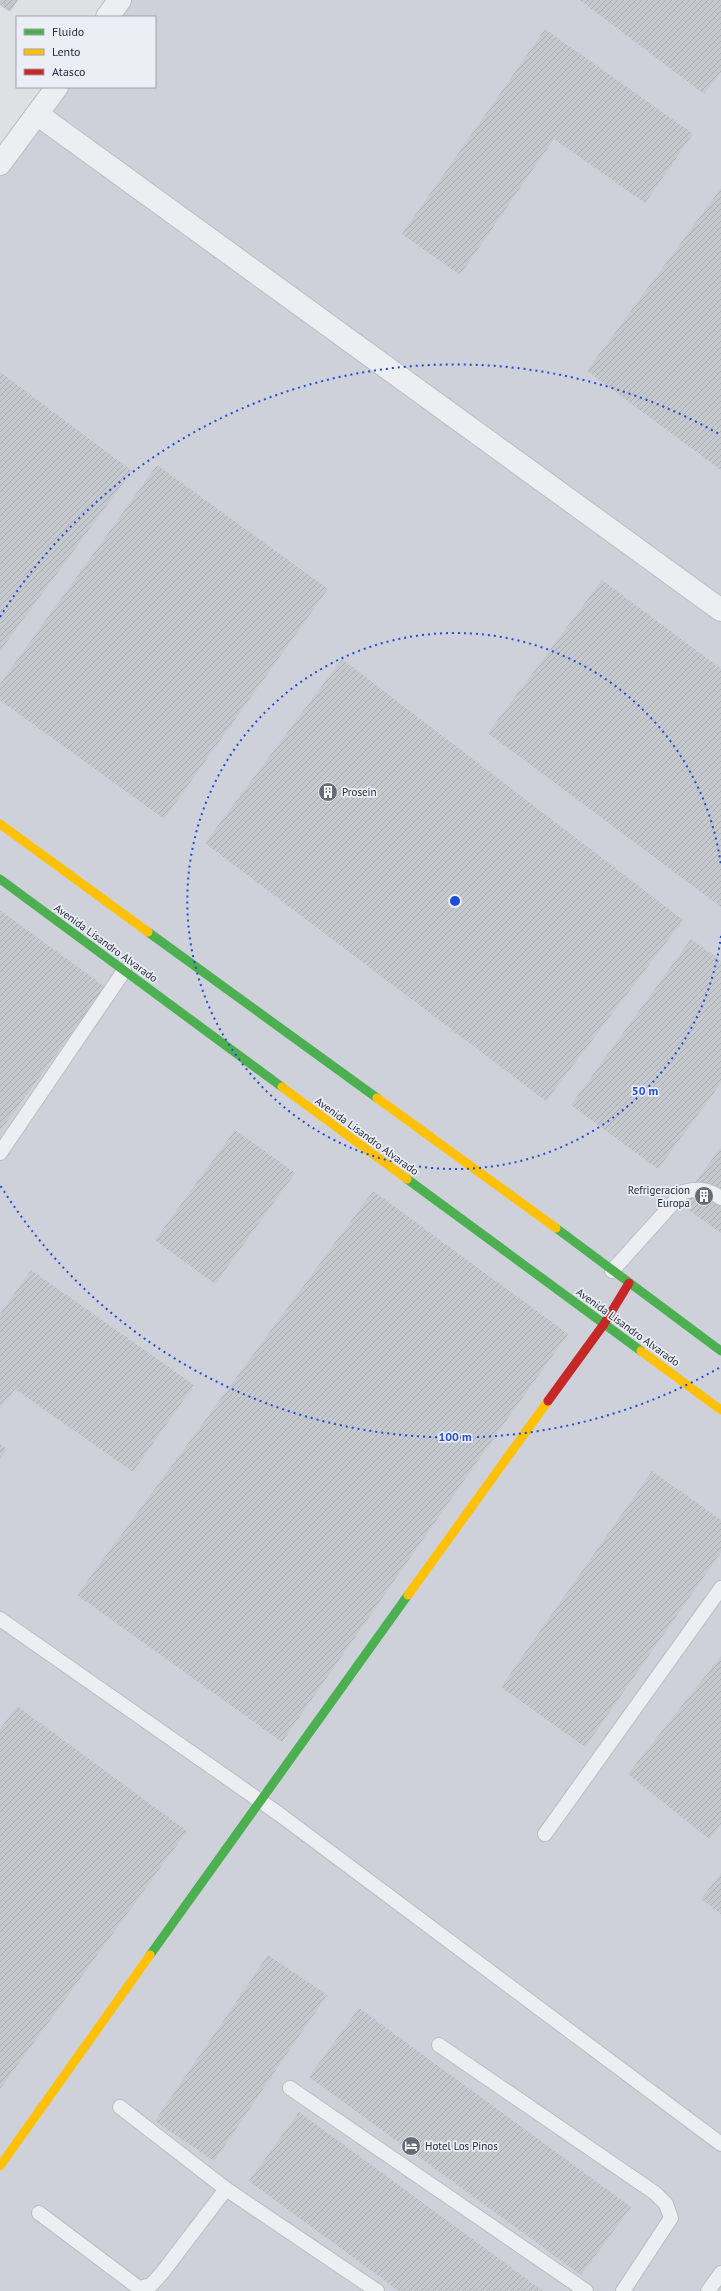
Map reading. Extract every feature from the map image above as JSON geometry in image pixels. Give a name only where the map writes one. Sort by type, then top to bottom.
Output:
[{"type":"street","points":[[108,16],[120,0]]},
{"type":"street","points":[[0,164],[56,88]]},
{"type":"street","points":[[37,114],[721,610]]},
{"type":"street","points":[[0,824],[721,1351]]},
{"type":"street","name":"Avenida Lisandro Alvarado","points":[[0,879],[721,1410]]},
{"type":"street","points":[[0,2166],[260,1800],[604,1324],[629,1284]]},
{"type":"lane","points":[[0,1153],[124,971]]},
{"type":"lane","points":[[612,1271],[684,1192],[697,1188],[712,1192],[721,1198]]},
{"type":"lane","points":[[545,1834],[721,1588]]},
{"type":"lane","points":[[0,1619],[260,1800],[721,2144]]},
{"type":"lane","points":[[439,2045],[655,2193],[666,2204],[671,2218],[623,2291]]},
{"type":"lane","points":[[290,2088],[586,2291]]},
{"type":"lane","points":[[120,2107],[226,2189],[377,2291]]},
{"type":"lane","points":[[39,2213],[139,2288],[151,2286],[155,2282],[226,2189]]},
{"type":"lane","points":[[708,2291],[721,2273]]},
{"type":"shaded area","points":[[120,0],[721,0],[721,2291],[0,2291],[0,164],[56,88],[156,88],[156,16],[108,16]]},
{"type":"building","points":[[0,0],[18,0],[10,12],[0,5]]},
{"type":"building","points":[[580,0],[721,0],[721,72],[704,94]]},
{"type":"building","points":[[545,29],[693,134],[645,203],[554,139],[460,275],[402,234]]},
{"type":"building","points":[[721,188],[721,470],[587,371]]},
{"type":"building","points":[[0,372],[132,471],[0,651]]},
{"type":"building","points":[[157,465],[328,589],[164,819],[0,700],[0,684]]},
{"type":"building","points":[[602,580],[721,669],[721,907],[488,733]]},
{"type":"building","points":[[342,659],[683,920],[546,1101],[205,843]]},
{"type":"building","points":[[1,911],[105,987],[0,1131],[0,912]]},
{"type":"building","points":[[691,939],[721,961],[721,1083],[658,1169],[571,1105]]},
{"type":"building","points":[[235,1130],[295,1173],[215,1284],[155,1240]]},
{"type":"building","name":"Refrigeracion Europa","points":[[721,1147],[721,1233],[680,1204]]},
{"type":"building","points":[[373,1191],[568,1334],[483,1453],[282,1742],[77,1595]]},
{"type":"building","points":[[31,1270],[194,1385],[133,1472],[15,1389],[0,1408],[0,1314]]},
{"type":"building","points":[[0,1444],[7,1449],[0,1458]]},
{"type":"building","points":[[652,1471],[721,1520],[721,1552],[585,1747],[501,1687]]},
{"type":"building","points":[[721,1656],[721,1824],[709,1839],[628,1774]]},
{"type":"building","points":[[17,1706],[187,1831],[0,2089],[0,1729]]},
{"type":"building","points":[[721,1873],[721,1914],[701,1899]]},
{"type":"building","points":[[268,1955],[327,1995],[214,2161],[155,2121]]},
{"type":"building","points":[[359,2008],[631,2207],[581,2275],[309,2077]]},
{"type":"building","points":[[299,2112],[543,2291],[399,2291],[249,2181]]},
{"type":"traffic: fast","points":[[0,879],[282,1087]]},
{"type":"traffic: fast","points":[[148,932],[377,1098]]},
{"type":"traffic: fast","points":[[407,1179],[641,1351]]},
{"type":"traffic: fast","points":[[556,1228],[721,1351]]},
{"type":"traffic: fast","points":[[150,1955],[408,1595]]},
{"type":"traffic: slow","points":[[0,824],[148,932]]},
{"type":"traffic: slow","points":[[282,1087],[407,1179]]},
{"type":"traffic: slow","points":[[377,1098],[556,1228]]},
{"type":"traffic: slow","points":[[641,1351],[721,1410]]},
{"type":"traffic: slow","points":[[408,1595],[548,1401]]},
{"type":"traffic: slow","points":[[0,2166],[150,1955]]},
{"type":"traffic: jam","points":[[548,1401],[604,1324],[629,1283]]},
{"type":"place","name":"Prosein","points":[[328,792]]},
{"type":"place","name":"Refrigeracion Europa","points":[[704,1196]]},
{"type":"place","name":"Hotel Los Pinos","points":[[411,2146]]}]
